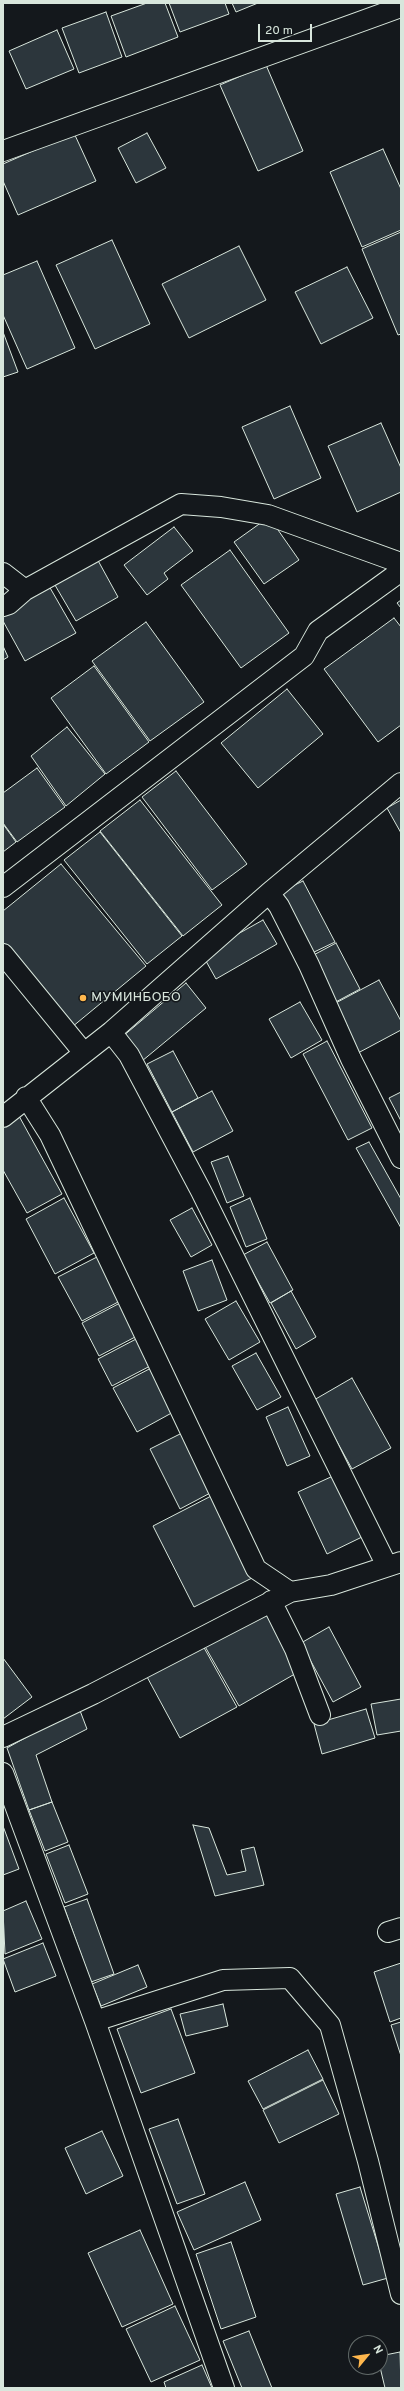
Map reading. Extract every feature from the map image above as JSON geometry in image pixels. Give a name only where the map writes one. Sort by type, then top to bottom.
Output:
[{"type":"street","points":[[3,151],[401,7]]},
{"type":"street","points":[[3,606],[9,604],[25,590],[181,504],[221,507],[268,515],[401,563]]},
{"type":"street","points":[[3,888],[304,656],[318,631],[401,571]]},
{"type":"street","points":[[3,573],[25,590]]},
{"type":"street","points":[[3,1117],[26,1097],[111,1032],[269,893],[401,783]]},
{"type":"street","points":[[269,893],[279,906],[309,965],[350,1059],[401,1158]]},
{"type":"street","points":[[3,954],[84,1052]]},
{"type":"street","points":[[3,1737],[93,1694],[290,1592],[331,1585],[394,1564],[129,1055],[111,1032]]},
{"type":"street","points":[[26,1097],[50,1135],[256,1569],[290,1592]]},
{"type":"street","points":[[270,1602],[295,1649],[320,1715]]},
{"type":"street","points":[[3,1773],[95,2021],[224,2388]]},
{"type":"street","points":[[95,2021],[223,1980],[290,1978],[330,2025],[368,2161],[401,2294]]},
{"type":"building","points":[[147,3],[165,3],[178,37],[126,57],[111,16]]},
{"type":"building","points":[[169,3],[225,3],[229,14],[180,32]]},
{"type":"building","points":[[232,3],[258,3],[236,12]]},
{"type":"building","points":[[106,12],[122,57],[79,73],[62,28]]},
{"type":"building","points":[[57,30],[74,69],[26,89],[9,51]]},
{"type":"building","points":[[266,65],[303,151],[258,171],[220,85]]},
{"type":"building","points":[[74,133],[96,181],[18,215],[3,181],[3,164]]},
{"type":"building","points":[[147,133],[166,168],[136,183],[118,148]]},
{"type":"building","points":[[383,149],[401,189],[401,230],[362,247],[330,172]]},
{"type":"building","points":[[401,232],[401,334],[398,335],[362,249]]},
{"type":"building","points":[[112,240],[150,324],[95,349],[56,265]]},
{"type":"building","points":[[239,246],[266,300],[189,338],[162,284]]},
{"type":"building","points":[[37,261],[75,348],[27,369],[3,315],[3,275]]},
{"type":"building","points":[[347,267],[373,318],[321,344],[295,292]]},
{"type":"building","points":[[3,332],[18,372],[3,377]]},
{"type":"building","points":[[290,406],[321,478],[274,499],[242,427]]},
{"type":"building","points":[[381,423],[401,468],[401,492],[357,512],[328,446]]},
{"type":"building","points":[[269,517],[299,560],[264,584],[234,542]]},
{"type":"building","points":[[174,527],[193,551],[164,573],[168,579],[147,595],[124,565]]},
{"type":"building","points":[[230,550],[289,633],[241,668],[181,585]]},
{"type":"building","points":[[95,555],[118,597],[76,621],[52,580]]},
{"type":"building","points":[[49,586],[76,633],[25,661],[3,621],[3,612]]},
{"type":"building","points":[[401,600],[401,608],[397,603]]},
{"type":"building","points":[[394,618],[401,627],[401,725],[378,742],[324,669]]},
{"type":"building","points":[[146,622],[204,702],[150,741],[92,661]]},
{"type":"building","points":[[3,646],[8,657],[3,660]]},
{"type":"building","points":[[94,666],[149,742],[106,774],[51,698]]},
{"type":"building","points":[[287,689],[323,734],[258,788],[221,743]]},
{"type":"building","points":[[67,727],[105,774],[66,806],[31,756]]},
{"type":"building","points":[[37,768],[65,807],[17,842],[3,823],[3,793]]},
{"type":"building","points":[[176,771],[247,864],[212,890],[142,797]]},
{"type":"building","points":[[140,800],[222,905],[183,936],[100,831]]},
{"type":"building","points":[[401,800],[401,833],[387,808]]},
{"type":"building","points":[[3,824],[16,842],[3,852]]},
{"type":"building","points":[[100,832],[182,936],[147,964],[64,860]]},
{"type":"building","points":[[61,864],[146,966],[72,1027],[3,943],[3,911]]},
{"type":"building","points":[[303,881],[335,942],[310,954],[278,893]]},
{"type":"building","points":[[263,920],[277,944],[216,979],[202,954]]},
{"type":"building","points":[[336,943],[360,989],[332,1004],[308,958]]},
{"type":"building","points":[[379,980],[401,1021],[401,1030],[358,1053],[332,1005]]},
{"type":"building","points":[[186,983],[206,1008],[142,1061],[122,1037]]},
{"type":"building","points":[[300,1002],[322,1040],[291,1058],[269,1019]]},
{"type":"building","points":[[327,1041],[372,1128],[348,1140],[303,1054]]},
{"type":"building","points":[[173,1051],[198,1098],[172,1112],[147,1064]]},
{"type":"building","points":[[212,1091],[233,1131],[193,1152],[172,1112]]},
{"type":"building","points":[[401,1092],[401,1121],[389,1098]]},
{"type":"building","points":[[19,1116],[62,1194],[27,1213],[3,1170],[3,1125]]},
{"type":"building","points":[[369,1142],[401,1199],[401,1228],[356,1148]]},
{"type":"building","points":[[228,1156],[244,1196],[227,1203],[211,1162]]},
{"type":"building","points":[[64,1198],[94,1253],[55,1274],[26,1219]]},
{"type":"building","points":[[250,1198],[267,1239],[246,1247],[230,1207]]},
{"type":"building","points":[[192,1208],[212,1245],[191,1257],[170,1220]]},
{"type":"building","points":[[267,1242],[293,1290],[270,1303],[243,1255]]},
{"type":"building","points":[[97,1257],[120,1301],[82,1321],[58,1277]]},
{"type":"building","points":[[212,1260],[227,1300],[198,1311],[183,1271]]},
{"type":"building","points":[[291,1291],[316,1337],[296,1349],[271,1303]]},
{"type":"building","points":[[236,1301],[260,1342],[229,1360],[205,1319]]},
{"type":"building","points":[[120,1303],[137,1336],[99,1356],[82,1323]]},
{"type":"building","points":[[138,1338],[152,1365],[112,1386],[98,1359]]},
{"type":"building","points":[[256,1353],[281,1397],[257,1410],[232,1366]]},
{"type":"building","points":[[153,1367],[177,1410],[137,1432],[113,1388]]},
{"type":"building","points":[[352,1378],[391,1448],[352,1469],[314,1400]]},
{"type":"building","points":[[288,1407],[310,1456],[287,1466],[266,1417]]},
{"type":"building","points":[[184,1432],[214,1491],[180,1509],[150,1449]]},
{"type":"building","points":[[333,1476],[362,1537],[327,1554],[298,1492]]},
{"type":"building","points":[[215,1494],[256,1576],[194,1607],[153,1526]]},
{"type":"building","points":[[264,1608],[300,1671],[239,1706],[203,1643]]},
{"type":"building","points":[[329,1627],[361,1687],[333,1702],[301,1643]]},
{"type":"building","points":[[202,1644],[237,1707],[180,1738],[146,1675]]},
{"type":"building","points":[[3,1658],[32,1697],[3,1719]]},
{"type":"building","points":[[401,1699],[401,1731],[377,1735],[371,1704]]},
{"type":"building","points":[[79,1708],[87,1729],[36,1755],[52,1802],[29,1810],[7,1748]]},
{"type":"building","points":[[366,1709],[375,1738],[322,1754],[314,1724]]},
{"type":"building","points":[[52,1802],[68,1842],[45,1851],[29,1810]]},
{"type":"building","points":[[193,1825],[209,1828],[227,1875],[246,1871],[241,1850],[254,1847],[264,1885],[215,1896]]},
{"type":"building","points":[[3,1826],[19,1869],[3,1875]]},
{"type":"building","points":[[69,1845],[88,1894],[65,1903],[46,1854]]},
{"type":"building","points":[[87,1899],[114,1974],[91,1982],[64,1907]]},
{"type":"building","points":[[26,1901],[42,1939],[5,1954],[3,1911]]},
{"type":"building","points":[[43,1943],[56,1976],[15,1992],[3,1959]]},
{"type":"building","points":[[401,1963],[401,2018],[390,2022],[374,1972]]},
{"type":"building","points":[[138,1965],[147,1987],[101,2006],[92,1984]]},
{"type":"building","points":[[223,2004],[228,2026],[186,2036],[180,2014]]},
{"type":"building","points":[[171,2009],[195,2073],[141,2093],[117,2029]]},
{"type":"building","points":[[401,2022],[401,2056],[391,2025]]},
{"type":"building","points":[[308,2050],[323,2079],[263,2109],[248,2081]]},
{"type":"building","points":[[323,2080],[339,2114],[279,2143],[263,2110]]},
{"type":"building","points":[[178,2119],[205,2194],[177,2204],[149,2129]]},
{"type":"building","points":[[102,2131],[123,2176],[86,2194],[65,2148]]},
{"type":"building","points":[[245,2182],[261,2220],[194,2250],[177,2212]]},
{"type":"building","points":[[360,2187],[388,2278],[363,2285],[336,2194]]},
{"type":"building","points":[[140,2230],[173,2304],[122,2327],[88,2253]]},
{"type":"building","points":[[231,2242],[256,2317],[221,2329],[196,2254]]},
{"type":"building","points":[[175,2306],[200,2360],[151,2382],[126,2329]]},
{"type":"building","points":[[249,2331],[272,2388],[242,2388],[223,2341]]},
{"type":"building","points":[[400,2352],[401,2388],[385,2388],[382,2375],[388,2375],[388,2354]]},
{"type":"building","points":[[202,2365],[212,2388],[166,2388],[164,2382]]},
{"type":"place","name":"МУМИНБОБО","points":[[83,998]]}]
